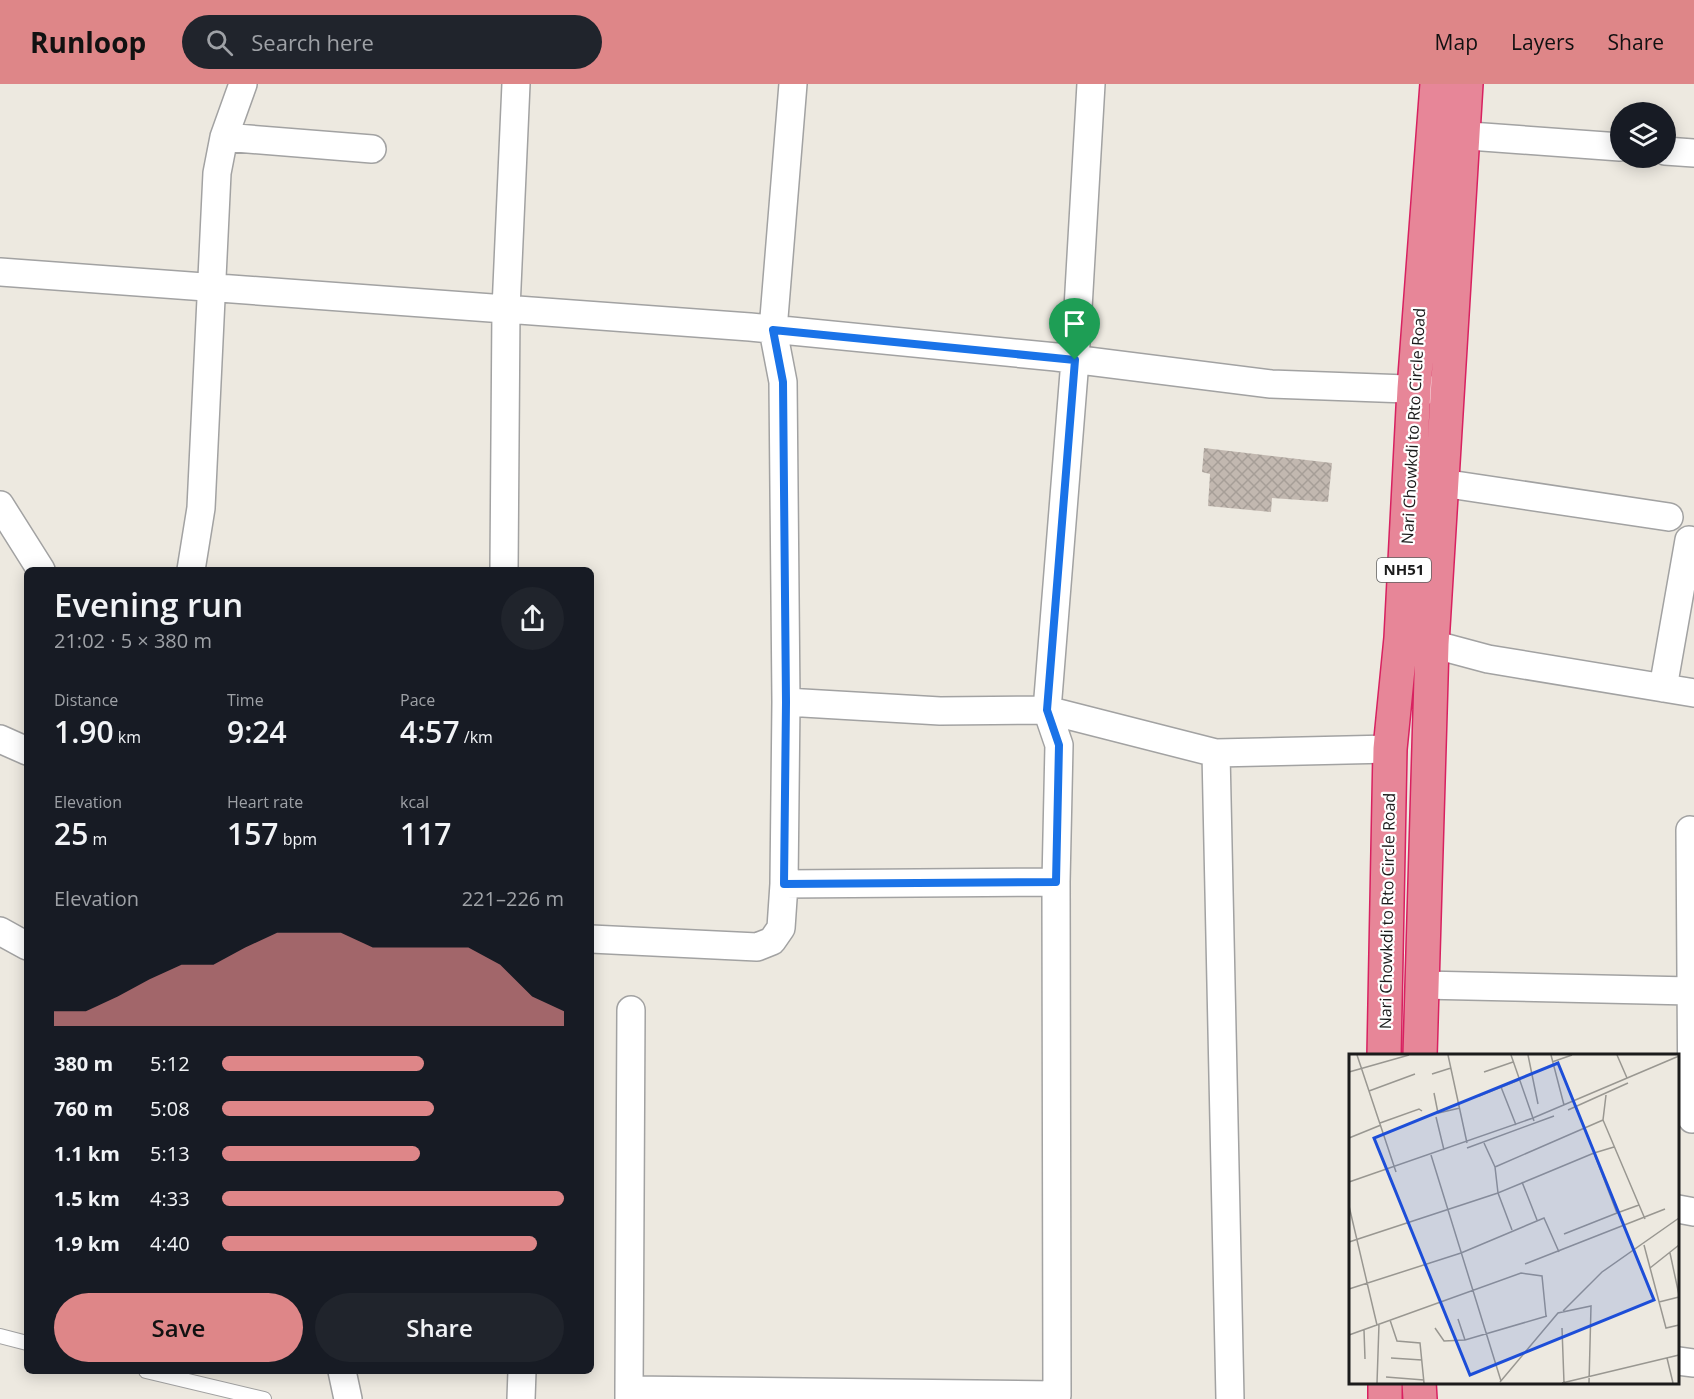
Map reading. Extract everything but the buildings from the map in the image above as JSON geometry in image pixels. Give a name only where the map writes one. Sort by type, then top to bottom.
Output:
[{"type":"highway","name":"Nari Chowkdi to Rto Circle Road","points":[[1384,1054],[1390,749],[1401,638],[1414,389],[1447,134],[1437,84]]},
{"type":"highway","name":"NH51","points":[[1420,1054],[1432,644],[1447,391],[1447,134],[1466,84]]},
{"type":"highway","points":[[1419,1384],[1420,1399]]},
{"type":"street","points":[[191,567],[201,508],[217,173],[224,137],[243,84]]},
{"type":"street","points":[[504,567],[506,309],[516,84]]},
{"type":"street","points":[[594,939],[758,947],[772,941],[781,928],[784,884],[786,702],[783,382],[773,330],[793,84]]},
{"type":"street","points":[[631,1010],[629,1395],[1057,1397],[1056,882],[1059,745],[1047,710],[1075,360],[1091,84]]},
{"type":"street","points":[[1447,134],[1610,146]]},
{"type":"street","points":[[224,137],[372,149]]},
{"type":"street","points":[[1676,152],[1694,153]]},
{"type":"street","points":[[0,272],[773,330],[1075,360],[1271,384],[1447,391]]},
{"type":"street","points":[[1442,483],[1669,517]]},
{"type":"street","points":[[0,505],[39,567]]},
{"type":"street","points":[[1663,687],[1689,540],[1694,541]]},
{"type":"street","points":[[1432,644],[1488,659],[1694,693]]},
{"type":"street","points":[[786,702],[940,711],[1047,710],[1216,753],[1390,749]]},
{"type":"street","points":[[0,739],[24,750]]},
{"type":"street","points":[[1216,753],[1230,1399]]},
{"type":"street","points":[[1688,1119],[1690,830]]},
{"type":"street","points":[[784,884],[1056,882]]},
{"type":"street","points":[[0,931],[24,944]]},
{"type":"street","points":[[1422,985],[1690,991]]},
{"type":"street","points":[[1679,1209],[1694,1212]]},
{"type":"street","points":[[1679,1361],[1694,1363]]},
{"type":"street","points":[[343,1374],[348,1399]]},
{"type":"street","points":[[521,1399],[522,1374]]},
{"type":"lane","points":[[0,1336],[24,1342]]},
{"type":"lane","points":[[159,1374],[264,1399]]},
{"type":"route","points":[[773,330],[1075,360],[1047,710],[1059,745],[1056,882],[784,884],[786,702],[783,382],[773,330]]}]
